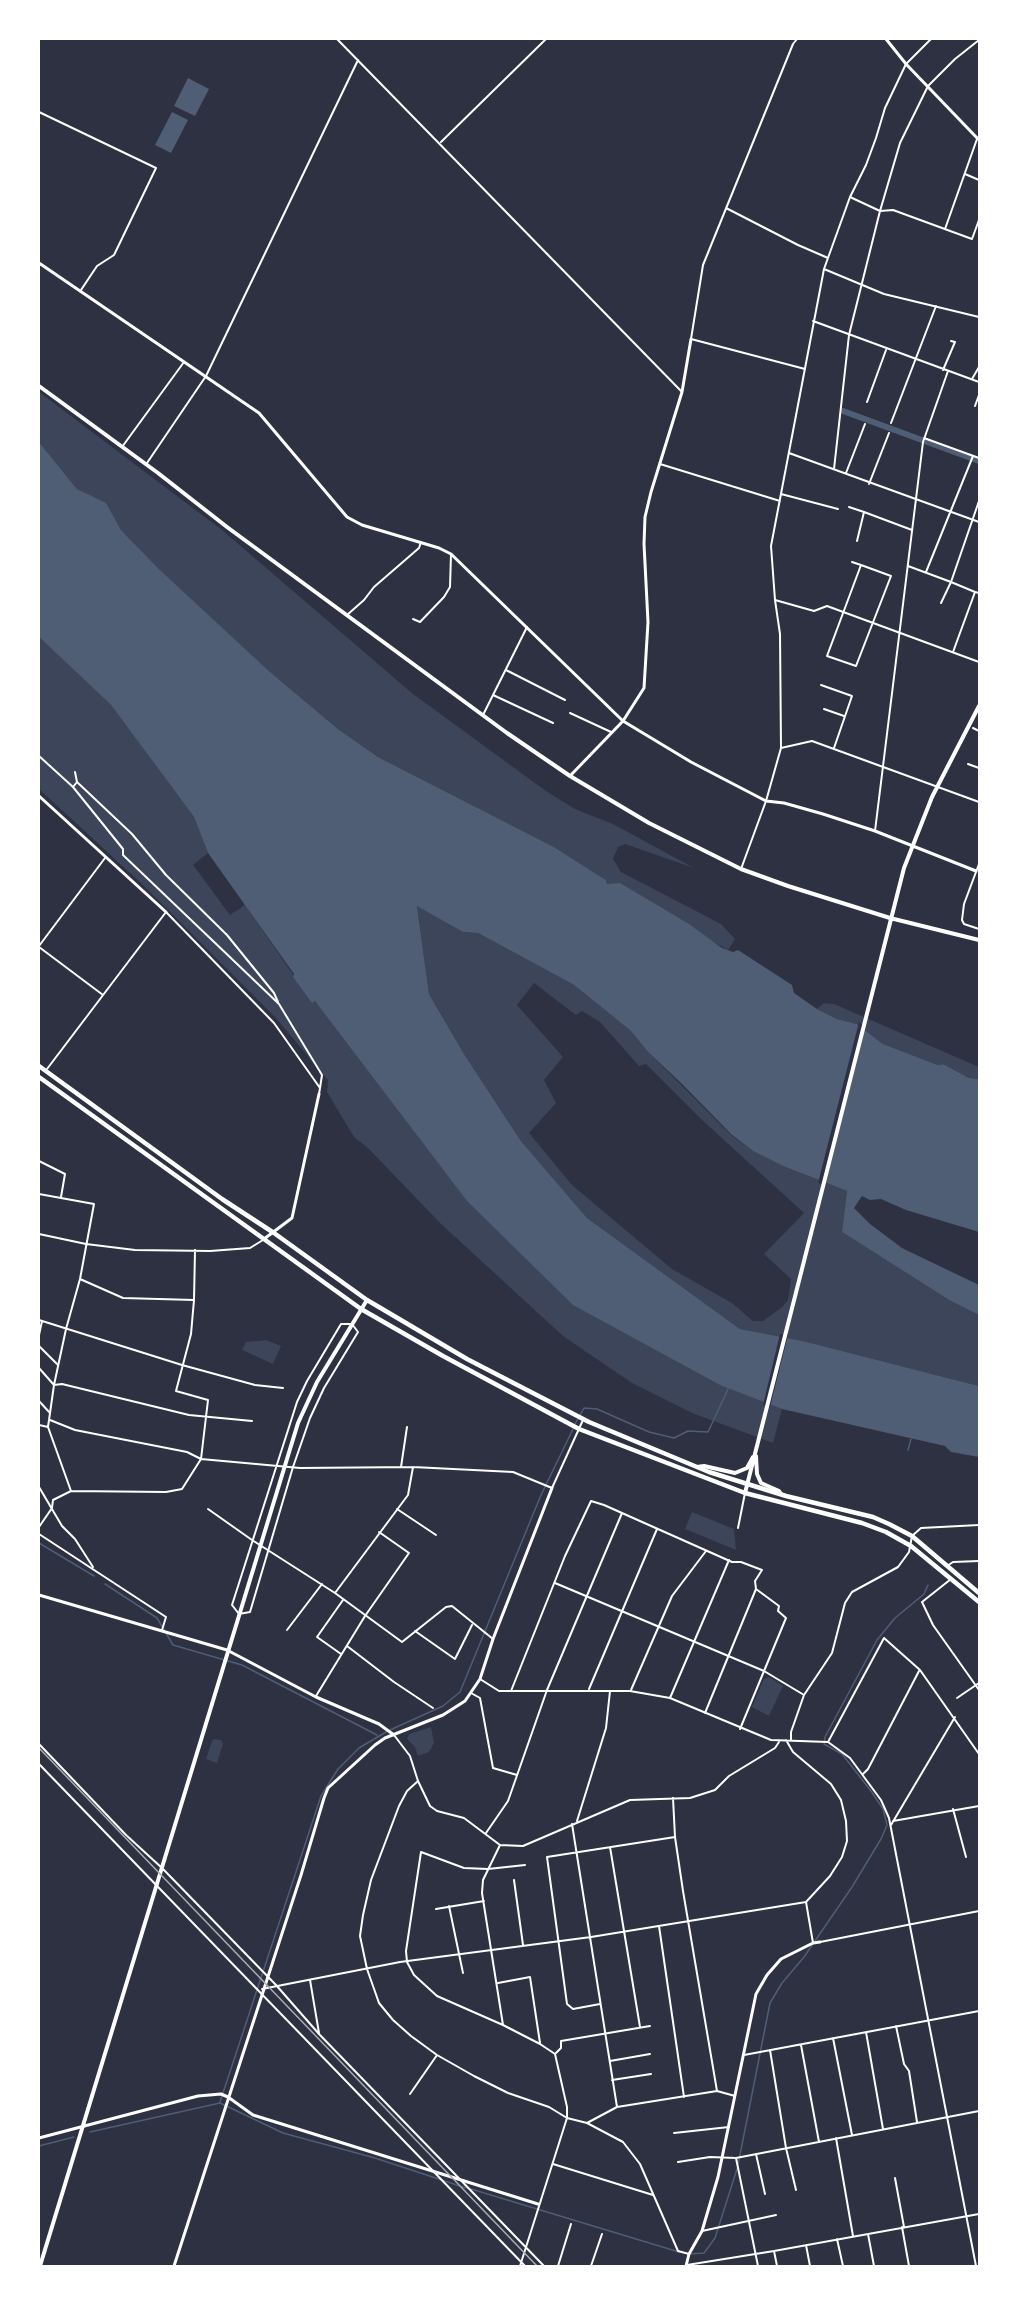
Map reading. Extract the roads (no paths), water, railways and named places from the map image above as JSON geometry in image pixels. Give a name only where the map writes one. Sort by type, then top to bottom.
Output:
[{"type":"highway","points":[[39,1066],[222,1199],[274,1233],[367,1300],[467,1359],[583,1419],[697,1467],[747,1485],[873,1517],[912,1536],[979,1593]]},
{"type":"highway","points":[[39,1077],[361,1309],[579,1429],[746,1493],[872,1527],[911,1546],[979,1602]]},
{"type":"main road","points":[[39,386],[483,715],[570,776],[649,823],[741,869],[788,886],[889,920],[979,940]]},
{"type":"main road","points":[[746,1493],[904,868],[932,797],[979,706]]},
{"type":"main road","points":[[40,2266],[298,1423],[317,1382],[367,1300]]},
{"type":"main road","points":[[697,1467],[704,1466],[735,1473],[747,1468],[756,1452]]},
{"type":"main road","points":[[756,1452],[756,1469],[759,1480],[781,1494]]},
{"type":"street","points":[[337,39],[682,392]]},
{"type":"street","points":[[440,143],[546,39]]},
{"type":"street","points":[[570,776],[623,721],[645,688],[645,518],[682,392],[703,265],[789,53],[797,39]]},
{"type":"street","points":[[885,39],[978,139],[945,229]]},
{"type":"street","points":[[741,869],[766,801],[781,748],[780,634],[771,546],[824,269],[850,197],[866,165],[885,108],[906,64],[931,39]]},
{"type":"street","points":[[834,468],[849,335],[880,211],[900,143],[928,86],[955,59],[979,40]]},
{"type":"street","points":[[146,464],[206,376],[358,60]]},
{"type":"street","points":[[39,112],[156,168],[114,255],[97,266],[81,291]]},
{"type":"street","points":[[965,174],[979,180]]},
{"type":"street","points":[[850,197],[880,211],[893,210],[972,239],[979,220]]},
{"type":"street","points":[[726,208],[828,258]]},
{"type":"street","points":[[39,263],[266,419],[347,517],[362,525],[422,542],[451,554],[623,721],[691,762],[766,801],[784,803],[875,831],[976,871]]},
{"type":"street","points":[[824,269],[884,294],[979,317]]},
{"type":"street","points":[[891,423],[936,306]]},
{"type":"street","points":[[813,321],[886,350],[979,382]]},
{"type":"street","points":[[691,339],[805,369]]},
{"type":"street","points":[[943,370],[955,342],[951,341]]},
{"type":"street","points":[[867,402],[886,350]]},
{"type":"street","points":[[122,447],[184,361]]},
{"type":"street","points":[[972,379],[979,367]]},
{"type":"street","points":[[875,831],[924,438],[948,371]]},
{"type":"street","points":[[975,406],[979,395]]},
{"type":"street","points":[[846,473],[865,423]]},
{"type":"street","points":[[868,484],[889,433]]},
{"type":"street","points":[[924,438],[979,458]]},
{"type":"street","points":[[789,453],[834,468],[868,484],[979,522]]},
{"type":"street","points":[[926,572],[973,456]]},
{"type":"street","points":[[660,464],[780,501]]},
{"type":"street","points":[[781,494],[838,509]]},
{"type":"street","points":[[941,603],[951,582],[979,501]]},
{"type":"street","points":[[849,507],[912,530]]},
{"type":"street","points":[[857,541],[864,512]]},
{"type":"street","points":[[347,615],[422,542]]},
{"type":"street","points":[[413,619],[420,622],[444,597],[450,587],[451,554]]},
{"type":"street","points":[[852,562],[861,565],[891,576],[856,666],[827,656],[861,565]]},
{"type":"street","points":[[908,566],[979,593]]},
{"type":"street","points":[[953,652],[975,592]]},
{"type":"street","points":[[775,600],[814,610],[827,606],[979,662]]},
{"type":"street","points":[[483,715],[527,627]]},
{"type":"street","points":[[506,670],[565,700]]},
{"type":"street","points":[[821,685],[852,696],[834,748]]},
{"type":"street","points":[[493,695],[553,723]]},
{"type":"street","points":[[824,709],[845,717]]},
{"type":"street","points":[[570,713],[612,732]]},
{"type":"street","points":[[973,728],[979,731]]},
{"type":"street","points":[[781,748],[812,741],[979,802]]},
{"type":"street","points":[[39,756],[73,787],[123,849],[123,855],[279,1004]]},
{"type":"street","points":[[968,764],[979,768]]},
{"type":"street","points":[[39,1234],[86,1244],[135,1250],[250,1248],[292,1218],[322,1075],[274,993],[227,935],[166,875],[132,834],[77,782],[75,772]]},
{"type":"street","points":[[73,787],[77,782]]},
{"type":"street","points":[[39,796],[166,912],[274,1023],[320,1088]]},
{"type":"street","points":[[103,995],[39,947],[105,858]]},
{"type":"street","points":[[979,866],[964,904],[962,920],[964,924],[979,929]]},
{"type":"street","points":[[46,1071],[166,912]]},
{"type":"street","points":[[39,1161],[65,1174],[60,1197]]},
{"type":"street","points":[[39,1194],[94,1203],[80,1279],[54,1385],[48,1427],[71,1491]]},
{"type":"street","points":[[39,1527],[52,1508],[53,1500],[71,1491],[166,1492],[182,1490],[201,1459],[208,1400],[176,1391],[191,1334],[195,1250]]},
{"type":"street","points":[[80,1279],[123,1298],[194,1300]]},
{"type":"street","points":[[39,1335],[41,1321],[182,1365],[255,1385],[283,1388]]},
{"type":"street","points":[[341,1324],[352,1324],[358,1332],[324,1388],[310,1418],[250,1612],[240,1612],[232,1605],[297,1402],[341,1324]]},
{"type":"street","points":[[39,1346],[58,1366]]},
{"type":"street","points":[[39,1368],[54,1385]]},
{"type":"street","points":[[54,1385],[62,1384],[160,1409],[252,1421]]},
{"type":"street","points":[[39,1401],[50,1413]]},
{"type":"street","points":[[174,2266],[328,1788],[385,1738],[443,1715],[465,1701],[471,1693],[480,1679],[493,1639],[552,1488],[583,1419]]},
{"type":"street","points":[[50,1420],[75,1430],[187,1452],[201,1459],[293,1467],[413,1467],[513,1472],[552,1488]]},
{"type":"street","points":[[39,1425],[48,1427]]},
{"type":"street","points":[[401,1467],[407,1427]]},
{"type":"street","points":[[335,1593],[408,1495],[413,1467]]},
{"type":"street","points":[[39,1487],[62,1526],[75,1539],[94,1569]]},
{"type":"street","points":[[738,1528],[746,1493]]},
{"type":"street","points":[[510,1692],[554,1582],[591,1501],[706,1551],[762,1570],[755,1581],[756,1589],[705,1713]]},
{"type":"street","points":[[208,1509],[322,1584],[402,1642],[446,1607],[452,1606],[493,1639]]},
{"type":"street","points":[[397,1509],[436,1535]]},
{"type":"street","points":[[486,1833],[508,1801],[547,1690],[622,1513]]},
{"type":"street","points":[[791,1740],[791,1732],[804,1695],[832,1653],[847,1599],[857,1589],[898,1568],[911,1546],[915,1531],[926,1526],[979,1525]]},
{"type":"street","points":[[588,1690],[657,1529]]},
{"type":"street","points":[[316,1696],[365,1616],[409,1553],[379,1532]]},
{"type":"street","points":[[39,1534],[166,1617],[162,1631]]},
{"type":"street","points":[[630,1691],[672,1596],[706,1551]]},
{"type":"street","points":[[670,1698],[729,1560]]},
{"type":"street","points":[[947,1566],[953,1562],[979,1561]]},
{"type":"street","points":[[951,1579],[922,1602],[933,1625],[977,1684],[979,1690]]},
{"type":"street","points":[[554,1582],[764,1671],[804,1695]]},
{"type":"street","points":[[287,1630],[322,1584]]},
{"type":"street","points":[[740,1729],[786,1618],[778,1611],[779,1606],[756,1589]]},
{"type":"street","points":[[39,1595],[227,1650],[316,1696],[379,1724],[394,1736],[410,1756],[418,1781],[430,1806],[436,1811],[464,1818],[500,1845],[523,1846],[630,1800],[690,1798],[715,1790],[729,1776],[774,1748],[780,1741]]},
{"type":"street","points":[[341,1654],[316,1636],[343,1600]]},
{"type":"street","points":[[415,1631],[455,1659],[473,1624]]},
{"type":"street","points":[[828,1742],[884,1638],[920,1670],[979,1754]]},
{"type":"street","points":[[347,1646],[433,1708]]},
{"type":"street","points":[[863,1774],[868,1769],[920,1670]]},
{"type":"street","points":[[480,1679],[499,1691],[630,1691],[670,1698],[771,1740],[828,1742],[845,1753],[863,1774],[881,1800],[891,1825],[976,2266]]},
{"type":"street","points":[[957,1698],[977,1684]]},
{"type":"street","points":[[577,1821],[606,1728],[610,1691]]},
{"type":"street","points":[[471,1693],[480,1698],[493,1768],[517,1775]]},
{"type":"street","points":[[891,1825],[955,1717]]},
{"type":"street","points":[[262,1991],[276,1985],[407,1962],[591,1937],[806,1902],[830,1876],[845,1851],[846,1821],[841,1800],[831,1784],[793,1752],[786,1740]]},
{"type":"street","points":[[39,1744],[276,1985],[319,2034],[544,2266]]},
{"type":"street","points":[[39,1764],[262,1991],[525,2266]]},
{"type":"street","points":[[418,1781],[407,1791],[399,1806],[371,1880],[360,1936],[367,1969],[379,2003],[393,2020],[437,2055],[508,2093],[549,2107],[567,2118],[587,2123],[623,2142],[640,2164],[678,2252],[689,2254]]},
{"type":"street","points":[[673,1798],[675,1837],[717,2091]]},
{"type":"street","points":[[893,1821],[979,1806]]},
{"type":"street","points":[[953,1809],[966,1857]]},
{"type":"street","points":[[572,1824],[617,2107]]},
{"type":"street","points":[[600,2004],[573,2008],[567,2004],[547,1857],[675,1837]]},
{"type":"street","points":[[500,1845],[483,1880],[484,1901],[503,2025]]},
{"type":"street","points":[[610,1847],[640,2027]]},
{"type":"street","points":[[521,2264],[567,2118],[567,2107],[555,2054],[503,2025],[437,1996],[414,1975],[407,1962],[407,1938],[415,1904],[421,1852],[464,1868],[488,1869],[525,1865]]},
{"type":"street","points":[[514,1880],[523,1945]]},
{"type":"street","points":[[435,1909],[484,1901]]},
{"type":"street","points":[[806,1902],[813,1943]]},
{"type":"street","points":[[449,1906],[463,1973]]},
{"type":"street","points":[[979,1911],[813,1943],[782,1959],[767,1975],[756,1994],[718,2177],[702,2231],[689,2254],[686,2265],[979,2214]]},
{"type":"street","points":[[659,1926],[684,2097]]},
{"type":"street","points":[[498,1983],[530,1977],[540,2044]]},
{"type":"street","points":[[310,1980],[319,2034]]},
{"type":"street","points":[[744,2055],[979,2011]]},
{"type":"street","points":[[555,2054],[561,2048],[561,2041],[650,2026]]},
{"type":"street","points":[[896,2026],[904,2064],[909,2071],[917,2122]]},
{"type":"street","points":[[865,2031],[883,2129]]},
{"type":"street","points":[[833,2038],[852,2135]]},
{"type":"street","points":[[801,2045],[819,2142]]},
{"type":"street","points":[[770,2050],[786,2148],[796,2190]]},
{"type":"street","points":[[610,2061],[650,2054]]},
{"type":"street","points":[[410,2094],[437,2055]]},
{"type":"street","points":[[612,2080],[651,2074]]},
{"type":"street","points":[[587,2123],[617,2107],[717,2091],[735,2097]]},
{"type":"street","points":[[39,2138],[198,2096],[221,2094],[253,2115],[538,2205]]},
{"type":"street","points":[[678,2162],[710,2157],[736,2158],[979,2111]]},
{"type":"street","points":[[674,2133],[729,2127]]},
{"type":"street","points":[[836,2138],[853,2236]]},
{"type":"street","points":[[756,2154],[765,2194]]},
{"type":"street","points":[[736,2158],[758,2266]]},
{"type":"street","points":[[553,2164],[653,2195]]},
{"type":"street","points":[[895,2178],[909,2266]]},
{"type":"street","points":[[702,2231],[776,2215]]},
{"type":"street","points":[[558,2266],[571,2224]]},
{"type":"street","points":[[591,2266],[602,2234]]},
{"type":"street","points":[[868,2234],[874,2266]]},
{"type":"street","points":[[837,2239],[843,2266]]},
{"type":"street","points":[[806,2245],[810,2266]]},
{"type":"street","points":[[774,2251],[777,2266]]},
{"type":"waterway","points":[[843,411],[979,461]]},
{"type":"waterway","points":[[575,1424],[584,1408],[597,1409],[649,1432],[674,1438],[688,1431],[708,1432],[729,1387]]},
{"type":"waterway","points":[[390,1730],[443,1706],[460,1692],[541,1495],[573,1429]]},
{"type":"waterway","points":[[908,1450],[911,1439]]},
{"type":"waterway","points":[[39,1543],[94,1576]]},
{"type":"waterway","points":[[105,1584],[157,1618],[173,1645],[242,1665],[377,1735]]},
{"type":"waterway","points":[[738,2165],[770,2003],[852,1887],[887,1825],[883,1809],[871,1791],[842,1754],[824,1744],[825,1737],[877,1640],[895,1618],[924,1594],[928,1585]]},
{"type":"waterway","points":[[220,2102],[321,1796],[338,1769],[359,1748],[386,1732]]},
{"type":"waterway","points":[[90,2132],[220,2103],[283,2133],[375,2158],[466,2188]]},
{"type":"waterway","points":[[39,2146],[74,2137]]},
{"type":"waterway","points":[[689,2254],[704,2253],[715,2238],[737,2169]]},
{"type":"waterway","points":[[471,2189],[679,2252]]},
{"type":"railway","points":[[39,1748],[537,2266]]}]
